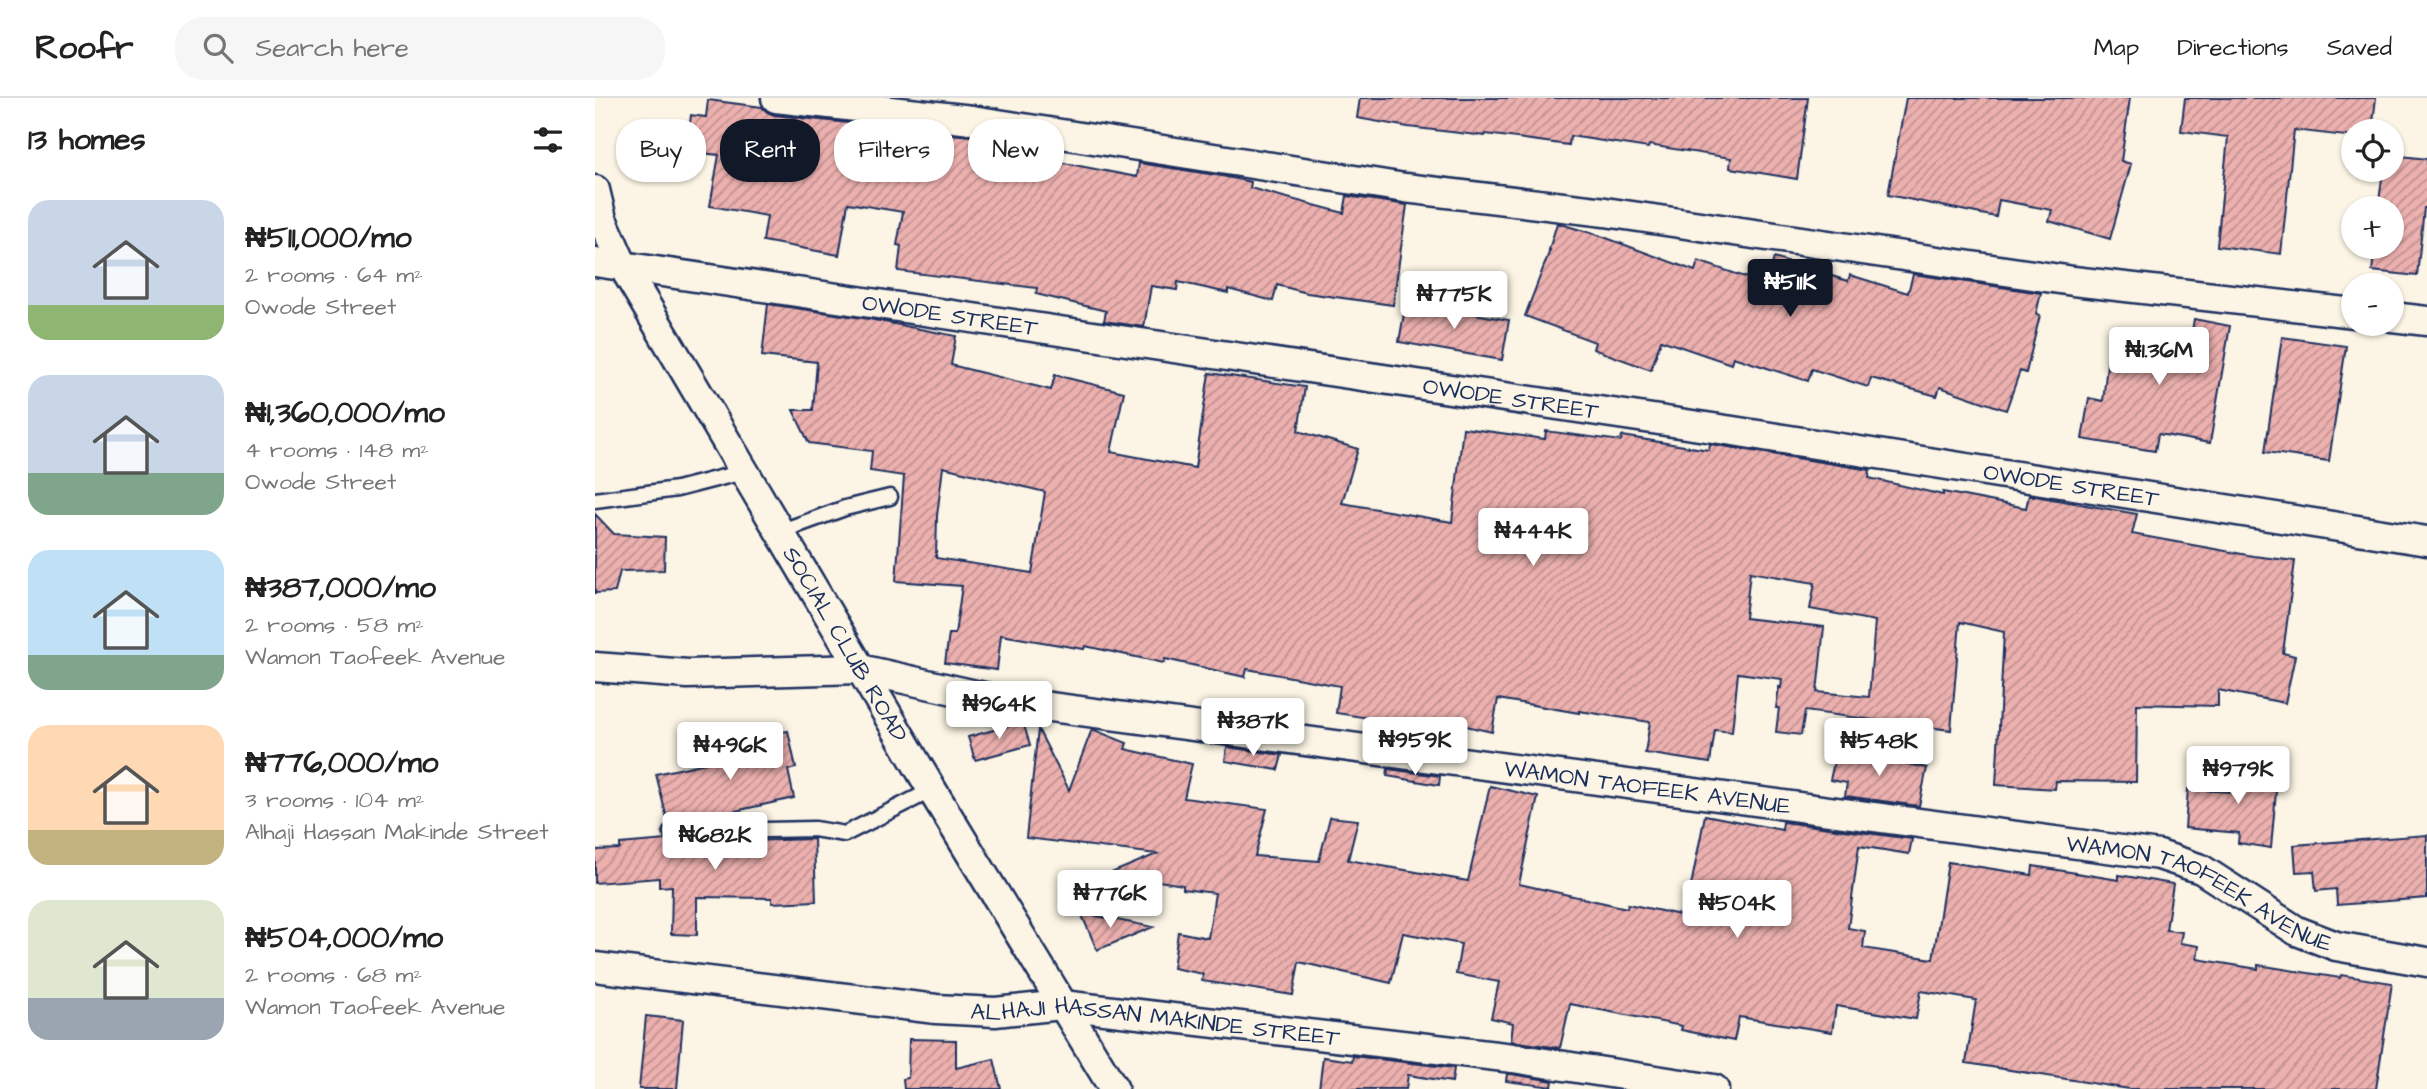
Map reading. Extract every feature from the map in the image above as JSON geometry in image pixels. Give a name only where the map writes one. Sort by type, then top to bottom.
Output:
[{"type":"street","points":[[776,98],[972,120],[1405,188],[1605,212],[2073,281],[2341,312]]},
{"type":"street","name":"SOCIAL CLUB ROAD","points":[[595,190],[602,219],[623,266],[932,790],[1114,1089]]},
{"type":"street","name":"OWODE STREET","points":[[595,262],[1734,431],[2427,541]]},
{"type":"street","points":[[2404,318],[2427,321]]},
{"type":"street","name":"WAMON TAOFEEK AVENUE","points":[[595,667],[688,674],[860,669],[998,700],[2159,855],[2201,869],[2297,931],[2336,946],[2427,962]]},
{"type":"street","name":"ALHAJI HASSAN MAKINDE STREET","points":[[595,967],[936,1009],[995,1012],[1062,1005],[1513,1058],[1714,1089]]},
{"type":"lane","points":[[595,499],[677,489],[743,472]]},
{"type":"lane","points":[[779,532],[845,508],[890,497]]},
{"type":"lane","points":[[671,832],[814,829],[845,834],[932,790]]},
{"type":"building","points":[[1360,98],[1808,98],[1797,179],[1730,168],[1731,158],[1649,145],[1648,148],[1570,136],[1569,145],[1408,127],[1357,118]]},
{"type":"building","points":[[1906,98],[2130,98],[2121,161],[2131,164],[2110,239],[2049,221],[2052,210],[1999,200],[1996,217],[1888,195]]},
{"type":"building","points":[[2185,98],[2376,98],[2373,119],[2341,119],[2341,135],[2294,130],[2281,254],[2217,246],[2228,137],[2181,131]]},
{"type":"building","points":[[708,100],[762,107],[774,115],[811,119],[720,119],[720,182],[820,182],[820,120],[834,121],[834,182],[954,182],[954,134],[968,136],[968,182],[1064,182],[1064,163],[1137,177],[1139,163],[1251,182],[1250,188],[1344,213],[1347,196],[1407,205],[1393,305],[1307,293],[1277,285],[1273,301],[1228,289],[1228,293],[1178,282],[1177,290],[1151,286],[1144,327],[1104,321],[1106,311],[1036,294],[1037,288],[898,271],[901,246],[897,245],[903,212],[848,203],[839,255],[763,241],[767,216],[710,206],[719,155],[706,154],[706,119],[690,119],[691,115],[706,117]]},
{"type":"building","points":[[2404,156],[2427,159],[2427,208],[2424,208],[2417,276],[2372,271],[2374,259],[2404,259],[2404,196],[2380,196],[2382,182],[2404,182]]},
{"type":"building","points":[[1557,223],[1601,236],[1695,271],[1698,261],[1766,284],[1774,258],[1848,281],[1850,275],[1908,293],[1913,274],[2041,293],[2036,314],[2040,315],[2026,373],[2020,371],[2006,410],[1940,387],[1937,396],[1871,378],[1868,387],[1812,369],[1808,381],[1733,357],[1731,364],[1661,340],[1651,370],[1593,349],[1595,342],[1525,316],[1550,250]]},
{"type":"building","points":[[1406,302],[1509,320],[1502,360],[1399,342]]},
{"type":"building","points":[[768,304],[869,319],[956,336],[951,365],[1051,390],[1055,375],[1124,392],[1111,452],[1195,468],[1209,373],[1305,387],[1298,431],[1358,449],[1342,503],[1452,522],[1463,428],[1545,439],[1546,431],[1621,441],[1622,436],[1709,450],[1710,444],[1870,470],[1869,478],[1943,495],[1943,492],[2026,508],[2029,495],[2137,514],[2132,534],[2295,561],[2283,653],[2295,656],[2285,703],[2218,690],[2218,706],[2137,704],[2136,782],[2056,781],[2055,789],[1996,785],[2004,632],[1960,622],[1951,730],[1805,711],[1801,735],[1776,732],[1779,708],[1776,708],[1782,679],[1738,673],[1732,732],[1715,730],[1710,763],[1645,753],[1650,722],[1498,699],[1492,732],[1449,722],[1446,743],[1393,736],[1395,722],[1336,713],[1340,686],[1247,669],[1245,677],[1165,659],[1164,663],[1085,646],[1084,649],[1001,635],[997,670],[945,663],[949,634],[955,634],[962,586],[896,581],[904,476],[870,471],[872,451],[809,443],[793,410],[813,410],[817,362],[762,356]],"holes":[[[943,467],[1045,492],[1032,573],[936,558],[937,516]],[[1750,572],[1815,583],[1810,609],[1875,621],[1869,697],[1817,692],[1824,627],[1745,618]]]},
{"type":"building","points":[[2194,319],[2230,326],[2210,443],[2158,434],[2155,451],[2082,439],[2089,398],[2103,401],[2111,328],[2191,337]]},
{"type":"building","points":[[2282,337],[2346,346],[2329,461],[2265,452]]},
{"type":"building","points":[[595,514],[614,534],[665,537],[664,570],[620,571],[615,592],[595,593]]},
{"type":"building","points":[[1023,722],[1030,745],[975,760],[968,737]]},
{"type":"building","points":[[1038,729],[1069,790],[1092,729],[1127,743],[1125,749],[1192,764],[1184,798],[1267,809],[1255,856],[1319,861],[1330,817],[1358,820],[1348,860],[1468,881],[1490,786],[1538,797],[1519,884],[1627,908],[1628,904],[1685,916],[1705,815],[1782,830],[1783,822],[1912,839],[1909,854],[1859,846],[1848,928],[1865,931],[1863,948],[1933,959],[1948,862],[2032,875],[2033,866],[2119,880],[2119,875],[2173,884],[2166,930],[2182,932],[2180,943],[2199,946],[2197,959],[2258,969],[2258,965],[2392,983],[2376,1089],[2129,1089],[1966,1063],[1976,1000],[1921,991],[1916,1019],[1836,1006],[1832,1032],[1739,1017],[1734,1041],[1681,1030],[1682,1026],[1570,1004],[1560,1048],[1511,1041],[1513,1023],[1491,1018],[1499,982],[1456,974],[1461,944],[1403,933],[1391,983],[1299,962],[1293,995],[1202,981],[1203,974],[1173,968],[1178,932],[1208,938],[1215,893],[1183,889],[1183,885],[1111,873],[1157,854],[1026,838]]},
{"type":"building","points":[[788,731],[796,768],[788,770],[794,798],[686,822],[668,823],[656,774],[751,753],[748,739]]},
{"type":"building","points":[[1227,747],[1282,755],[1278,770],[1225,761]]},
{"type":"building","points":[[1837,749],[1927,768],[1919,806],[1845,796],[1847,783],[1830,780]]},
{"type":"building","points":[[2232,765],[2278,769],[2271,848],[2238,843],[2239,833],[2185,828],[2188,789],[2229,792]]},
{"type":"building","points":[[1388,769],[1440,776],[1439,785],[1387,776]]},
{"type":"building","points":[[2427,835],[2427,898],[2337,905],[2336,889],[2316,891],[2314,871],[2296,872],[2294,845]]},
{"type":"building","points":[[814,839],[816,901],[772,903],[772,898],[697,897],[697,935],[671,934],[672,886],[659,887],[659,878],[595,883],[595,850],[620,849],[620,844],[666,840],[667,843]]},
{"type":"building","points":[[1081,913],[1153,927],[1097,950]]},
{"type":"building","points":[[646,1016],[683,1020],[677,1089],[639,1089]]},
{"type":"building","points":[[909,1039],[956,1040],[956,1068],[994,1059],[1001,1089],[904,1089],[903,1079],[908,1078]]},
{"type":"building","points":[[1353,1056],[1454,1068],[1452,1082],[1408,1075],[1406,1089],[1319,1089],[1323,1057],[1352,1061]]},
{"type":"building","points":[[1507,1074],[1553,1081],[1552,1087],[1506,1081]]}]
